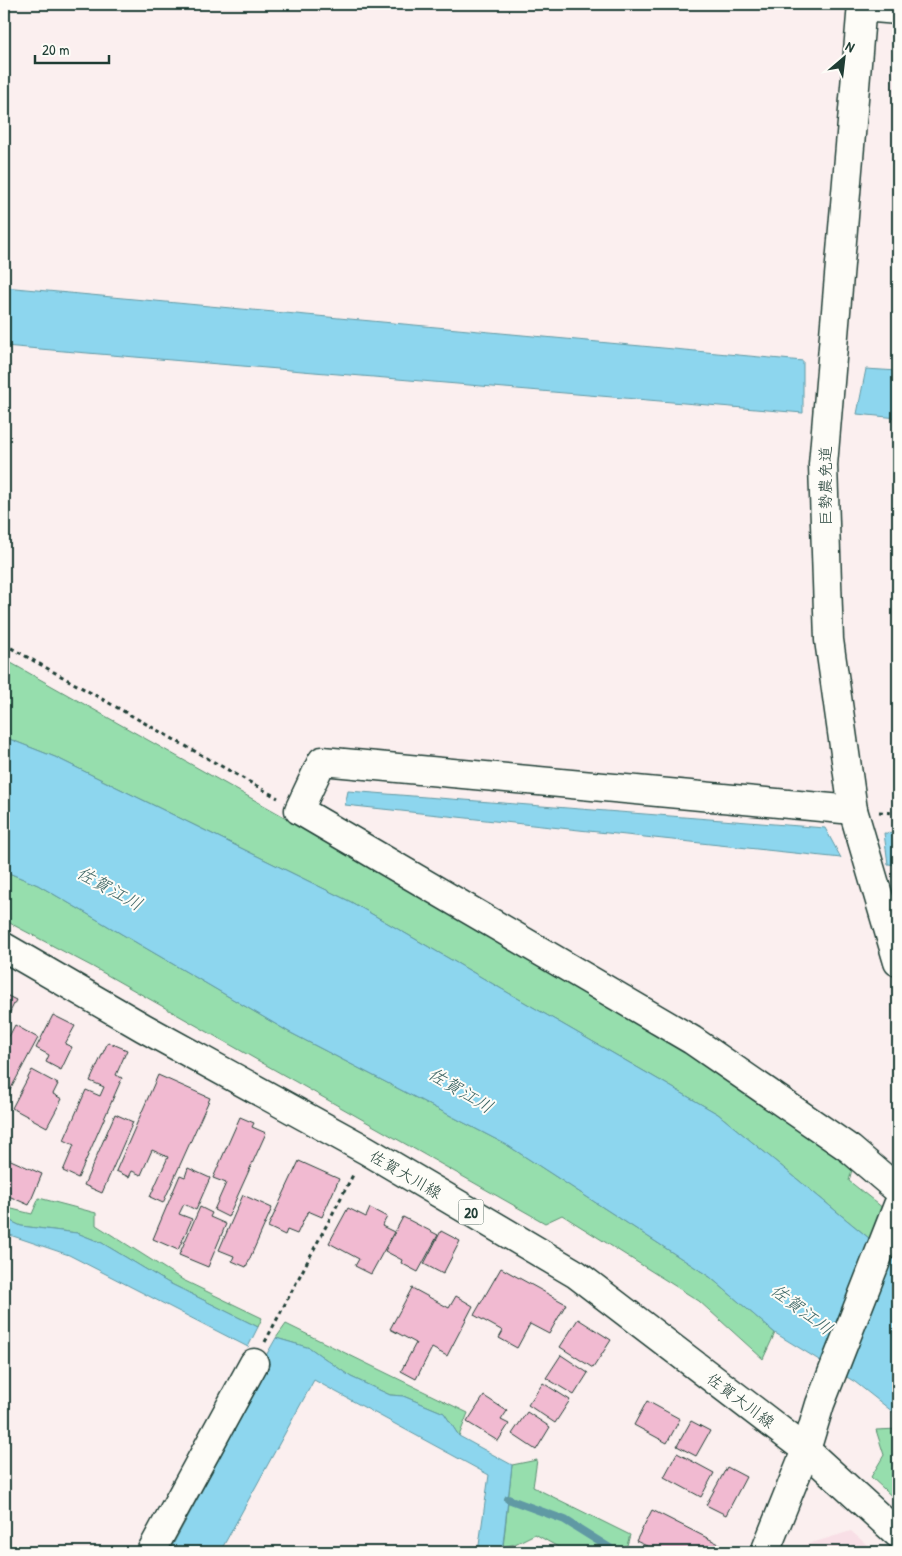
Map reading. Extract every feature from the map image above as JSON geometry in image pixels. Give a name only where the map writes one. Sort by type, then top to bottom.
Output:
[{"type":"street","points":[[862,5],[898,10]]},
{"type":"street","name":"巨勢農免道","points":[[862,5],[823,466],[829,640],[853,810],[898,962]]},
{"type":"street","points":[[766,1552],[806,1450],[820,1404],[898,1201],[850,1149],[692,1040],[299,810],[322,760],[853,810]]},
{"type":"street","name":"佐賀大川線","points":[[4,947],[144,1028],[366,1150],[576,1274],[806,1450],[898,1534]]},
{"type":"street","points":[[151,1552],[254,1362]]},
{"type":"path","points":[[4,644],[299,810]]},
{"type":"path","points":[[254,1362],[366,1150]]},
{"type":"shaded area","points":[[851,1531],[875,1552],[799,1552],[802,1546]]},
{"type":"green space","points":[[4,659],[686,1043],[854,1162],[849,1181],[898,1220],[898,1262],[718,1114],[351,902],[55,757],[4,737]]},
{"type":"green space","points":[[4,871],[38,885],[289,1032],[507,1145],[710,1277],[775,1333],[763,1359],[699,1301],[562,1215],[545,1223],[93,967],[4,920]]},
{"type":"green space","points":[[39,1198],[96,1213],[96,1225],[183,1280],[262,1318],[258,1327],[167,1282],[102,1243],[77,1233],[21,1226],[4,1218],[4,1207],[32,1214]]},
{"type":"green space","points":[[286,1324],[468,1413],[459,1436],[444,1413],[403,1396],[390,1395],[351,1377],[310,1348],[276,1338]]},
{"type":"green space","points":[[898,1429],[898,1502],[871,1477],[884,1455],[876,1430]]},
{"type":"green space","points":[[537,1460],[533,1487],[630,1535],[625,1552],[567,1552],[535,1534],[515,1544],[503,1547],[512,1465]]},
{"type":"water","points":[[4,287],[803,361],[803,413],[4,346]]},
{"type":"water","points":[[866,369],[898,371],[898,418],[857,414]]},
{"type":"water","name":"佐賀江川","points":[[4,737],[55,757],[351,902],[718,1114],[898,1262],[898,1416],[855,1382],[775,1333],[710,1277],[507,1145],[289,1032],[38,885],[4,871]]},
{"type":"water","points":[[348,791],[825,828],[841,858],[345,805]]},
{"type":"water","points":[[884,833],[898,834],[898,865],[888,864]]},
{"type":"water","points":[[4,1218],[21,1226],[77,1233],[102,1243],[167,1282],[258,1327],[248,1347],[69,1255],[4,1233]]},
{"type":"water","points":[[276,1338],[310,1348],[351,1377],[390,1395],[403,1396],[444,1413],[459,1436],[512,1465],[502,1552],[478,1552],[489,1475],[314,1380],[220,1552],[169,1552],[270,1364],[264,1359]]},
{"type":"building","points":[[4,994],[16,1000],[4,1024]]},
{"type":"building","points":[[53,1015],[75,1026],[65,1044],[72,1047],[61,1070],[46,1062],[49,1055],[36,1048]]},
{"type":"building","points":[[15,1025],[38,1038],[8,1094],[4,1092],[4,1046]]},
{"type":"building","points":[[108,1042],[127,1050],[116,1075],[122,1078],[78,1178],[63,1171],[74,1145],[64,1140],[86,1090],[100,1096],[104,1087],[90,1081]]},
{"type":"building","points":[[32,1070],[58,1084],[53,1094],[62,1099],[47,1127],[12,1108]]},
{"type":"building","points":[[158,1075],[210,1098],[163,1203],[150,1197],[168,1157],[152,1150],[141,1175],[132,1171],[129,1177],[116,1171]]},
{"type":"building","points":[[115,1114],[133,1122],[102,1193],[84,1185]]},
{"type":"building","points":[[240,1117],[254,1123],[252,1127],[266,1133],[228,1217],[214,1210],[226,1183],[213,1178]]},
{"type":"building","points":[[4,1157],[42,1174],[29,1205],[4,1194]]},
{"type":"building","points":[[299,1161],[339,1179],[322,1217],[308,1211],[297,1234],[287,1230],[285,1235],[268,1227]]},
{"type":"building","points":[[188,1168],[210,1178],[196,1210],[184,1204],[179,1214],[192,1219],[178,1250],[153,1239],[180,1175],[185,1177]]},
{"type":"building","points":[[243,1195],[272,1208],[246,1267],[232,1261],[234,1256],[219,1250]]},
{"type":"building","points":[[200,1207],[212,1213],[210,1217],[226,1224],[208,1267],[179,1255]]},
{"type":"building","points":[[348,1208],[366,1217],[370,1208],[387,1217],[382,1226],[394,1232],[371,1274],[355,1266],[359,1259],[329,1243]]},
{"type":"building","points":[[403,1217],[438,1235],[418,1272],[401,1263],[402,1260],[385,1251]]},
{"type":"building","points":[[441,1231],[460,1241],[443,1274],[424,1264]]},
{"type":"building","points":[[501,1268],[566,1304],[549,1334],[530,1324],[517,1348],[499,1338],[503,1331],[474,1315]]},
{"type":"building","points":[[412,1288],[449,1308],[456,1296],[473,1306],[447,1356],[432,1348],[416,1379],[401,1371],[416,1343],[390,1329]]},
{"type":"building","points":[[578,1319],[611,1340],[593,1368],[560,1347]]},
{"type":"building","points":[[561,1355],[588,1373],[574,1395],[546,1378]]},
{"type":"building","points":[[543,1383],[570,1400],[555,1423],[528,1405]]},
{"type":"building","points":[[484,1396],[507,1411],[501,1420],[509,1424],[498,1441],[467,1422]]},
{"type":"building","points":[[647,1401],[680,1419],[667,1443],[634,1425]]},
{"type":"building","points":[[527,1412],[550,1427],[536,1450],[512,1434]]},
{"type":"building","points":[[691,1421],[710,1431],[696,1456],[677,1446]]},
{"type":"building","points":[[677,1453],[714,1473],[701,1497],[664,1477]]},
{"type":"building","points":[[727,1467],[746,1477],[726,1515],[706,1505]]},
{"type":"building","points":[[652,1510],[725,1547],[722,1552],[647,1552],[649,1547],[636,1541]]},
{"type":"waterway","points":[[508,1499],[565,1520],[616,1552]]}]
